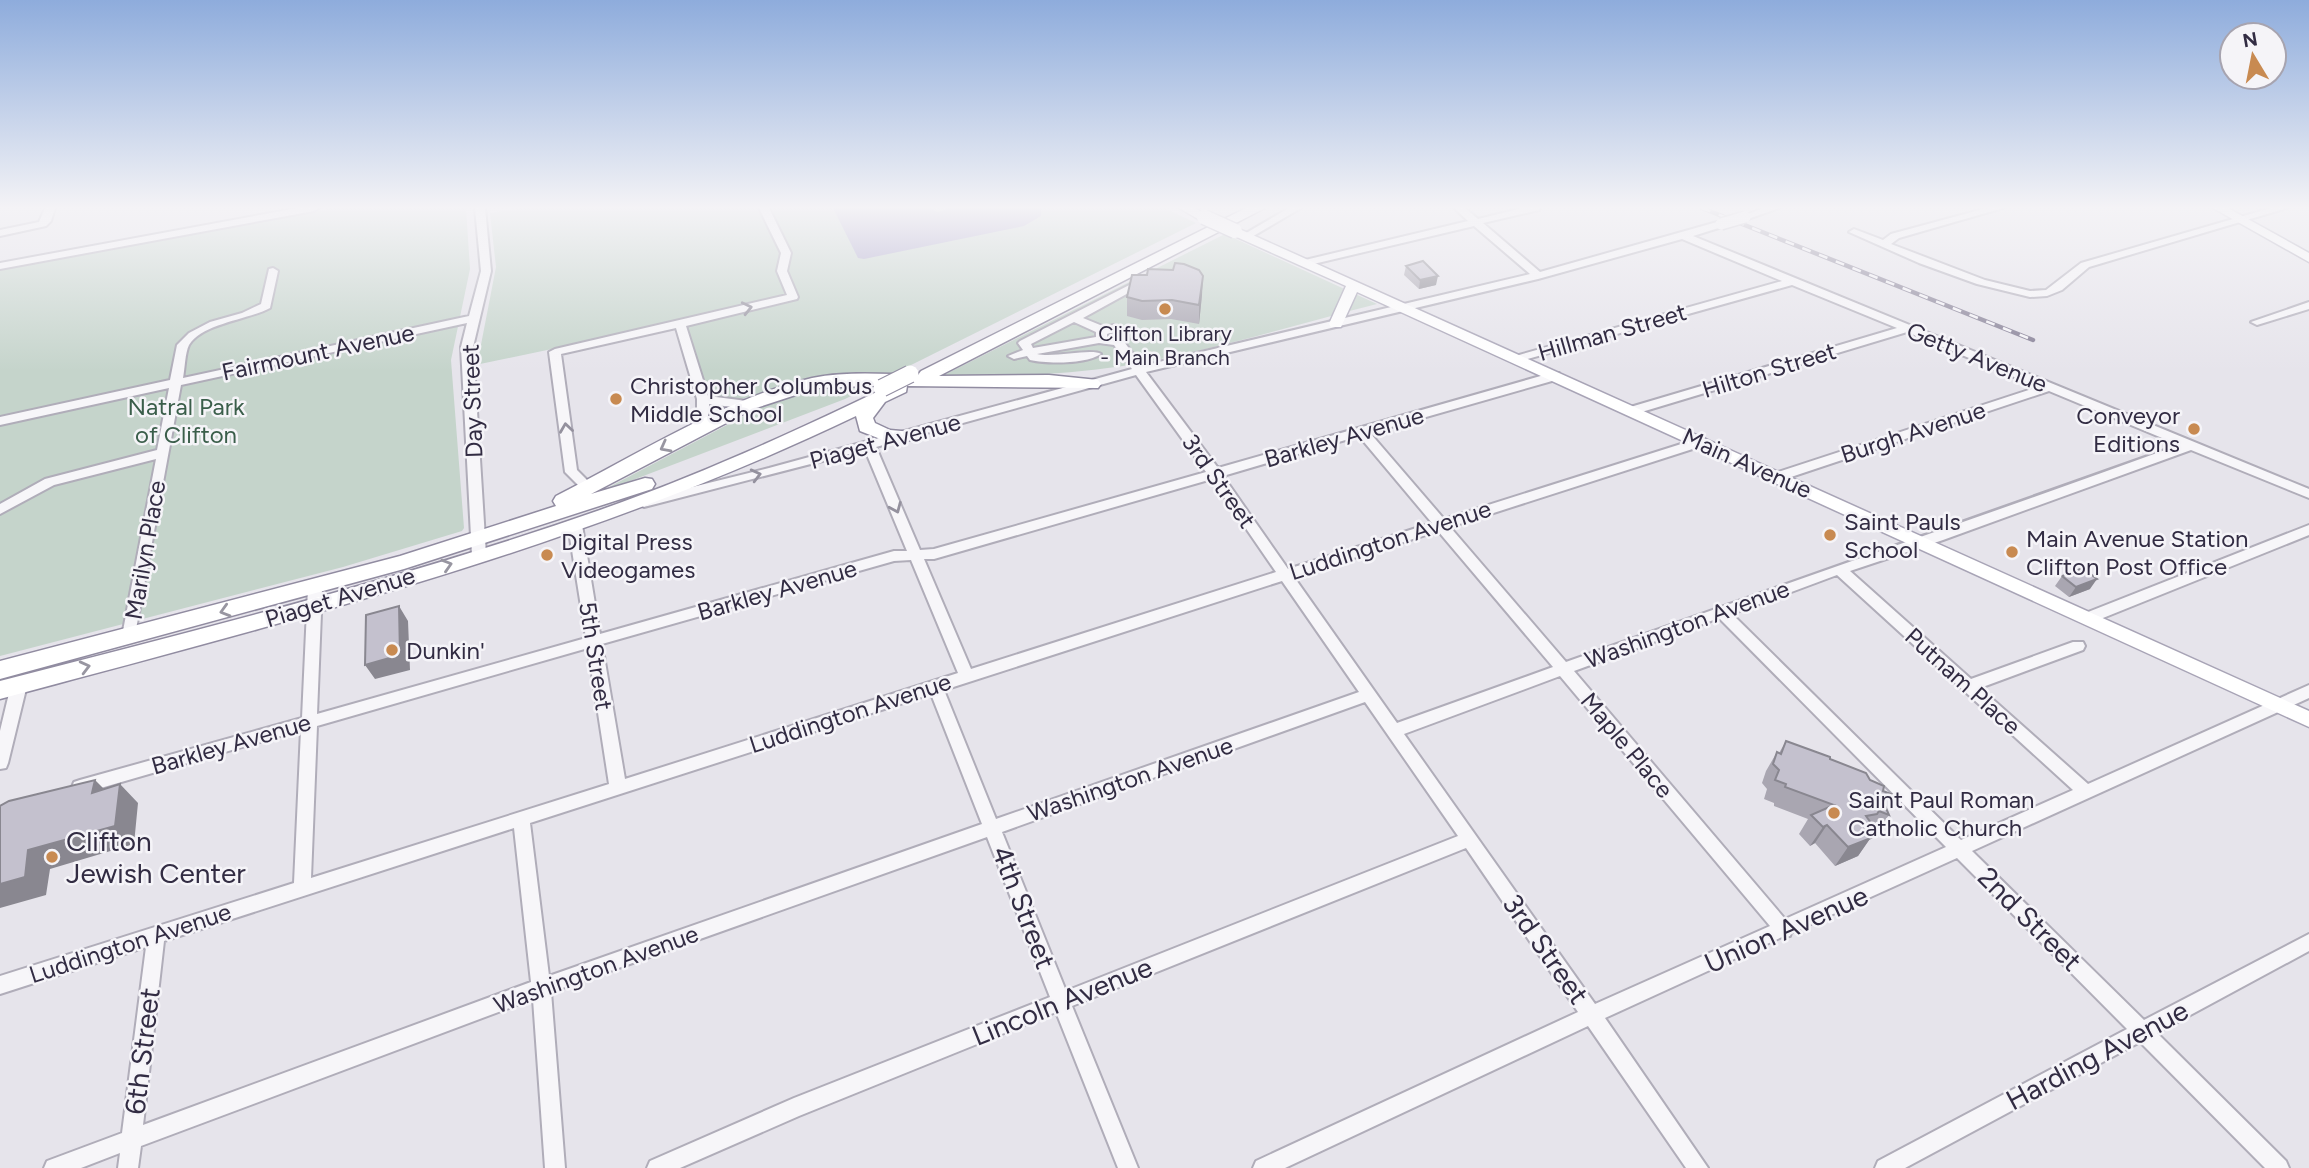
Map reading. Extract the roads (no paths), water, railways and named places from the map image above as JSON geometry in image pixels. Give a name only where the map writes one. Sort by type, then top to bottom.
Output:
[{"type":"highway","points":[[575,525],[574,520],[578,514],[899,385],[1134,263]]},
{"type":"highway","points":[[618,509],[726,468],[1146,263]]},
{"type":"highway","points":[[479,547],[747,405],[768,402],[800,390],[838,384],[995,387],[1084,382]]},
{"type":"highway","points":[[899,385],[864,418],[867,427],[888,436],[906,436]]},
{"type":"highway","name":"Piaget Avenue","points":[[9,687],[479,547],[660,479]]},
{"type":"highway","name":"Piaget Avenue","points":[[479,547],[575,525],[618,509]]},
{"type":"highway","name":"Piaget Avenue","points":[[0,670],[129,636],[313,598]]},
{"type":"main road","name":"Main Avenue","points":[[1305,263],[2309,719]]},
{"type":"main road","points":[[1336,324],[1353,285]]},
{"type":"street","points":[[0,266],[19,263]]},
{"type":"street","name":"Day Street","points":[[479,547],[467,347],[486,271],[485,263]]},
{"type":"street","points":[[589,488],[571,472],[555,352],[793,297],[782,271],[784,263]]},
{"type":"street","points":[[1523,263],[1538,276]]},
{"type":"street","name":"Piaget Avenue","points":[[618,509],[906,436],[1084,382],[1587,263]]},
{"type":"street","name":"Getty Avenue","points":[[1745,263],[2309,494]]},
{"type":"street","points":[[1933,263],[2005,290],[2033,296],[2058,289],[2077,268],[2094,263]]},
{"type":"street","name":"Marilyn Place","points":[[129,636],[174,383],[185,341],[214,323],[257,312],[267,306],[274,271]]},
{"type":"street","points":[[1095,354],[1056,360],[1034,358],[1024,343],[1140,282],[1158,280]]},
{"type":"street","name":"Hillman Street","points":[[1516,359],[1789,282]]},
{"type":"street","points":[[2258,322],[2309,305]]},
{"type":"street","points":[[1074,318],[1103,335]]},
{"type":"street","name":"Fairmount Avenue","points":[[0,421],[472,319]]},
{"type":"street","points":[[680,324],[703,399],[703,417],[695,432]]},
{"type":"street","name":"3rd Street","points":[[1103,335],[1114,328],[1124,335],[1118,342],[1141,370],[1368,695]]},
{"type":"street","name":"Hilton Street","points":[[1631,411],[1906,329]]},
{"type":"street","points":[[1014,356],[1103,335]]},
{"type":"street","name":"Barkley Avenue","points":[[68,791],[894,556],[934,554],[1555,376]]},
{"type":"street","name":"Burgh Avenue","points":[[1777,477],[2049,387]]},
{"type":"street","points":[[703,399],[747,405]]},
{"type":"street","name":"Maple Place","points":[[1362,432],[1784,930]]},
{"type":"street","name":"Luddington Avenue","points":[[0,985],[1701,442]]},
{"type":"street","name":"Washington Avenue","points":[[1394,731],[1839,569],[1922,543],[2192,445]]},
{"type":"street","points":[[869,446],[967,676]]},
{"type":"street","points":[[0,510],[50,482],[162,453]]},
{"type":"street","name":"5th Street","points":[[575,525],[618,788]]},
{"type":"street","points":[[2088,618],[2309,530]]},
{"type":"street","name":"Putnam Place","points":[[1839,569],[2087,793]]},
{"type":"street","points":[[302,888],[313,598]]},
{"type":"street","name":"2nd Street","points":[[1721,612],[2279,1168]]},
{"type":"street","points":[[1968,686],[2078,646]]},
{"type":"street","name":"4th Street","points":[[935,686],[1128,1168]]},
{"type":"street","points":[[0,763],[9,687]]},
{"type":"street","name":"Union Avenue","points":[[1263,1168],[1591,1015],[2309,691]]},
{"type":"street","points":[[1368,695],[1394,731]]},
{"type":"street","name":"Washington Avenue","points":[[54,1168],[541,987],[1368,695]]},
{"type":"street","name":"3rd Street","points":[[1394,731],[1698,1168]]},
{"type":"street","points":[[520,819],[541,987],[555,1168]]},
{"type":"street","name":"Lincoln Avenue","points":[[657,1168],[794,1108],[1470,839]]},
{"type":"street","name":"6th Street","points":[[128,1168],[156,935]]},
{"type":"street","name":"Harding Avenue","points":[[1885,1168],[2309,943]]},
{"type":"railway","points":[[1839,263],[2033,340]]},
{"type":"place","name":"Clifton Library - Main Branch","points":[[1165,309]]},
{"type":"place","name":"Christopher Columbus Middle School","points":[[616,399]]},
{"type":"place","name":"Conveyor Editions","points":[[2194,429]]},
{"type":"place","name":"Saint Pauls School","points":[[1830,535]]},
{"type":"place","name":"Main Avenue Station Clifton Post Office","points":[[2012,552]]},
{"type":"place","name":"Digital Press Videogames","points":[[547,555]]},
{"type":"place","name":"Dunkin'","points":[[392,650]]},
{"type":"place","name":"Saint Paul Roman Catholic Church","points":[[1834,813]]},
{"type":"place","name":"Clifton Jewish Center","points":[[52,857]]},
{"type":"park label","name":"Natral Park of Clifton","points":[[186,420]]}]
